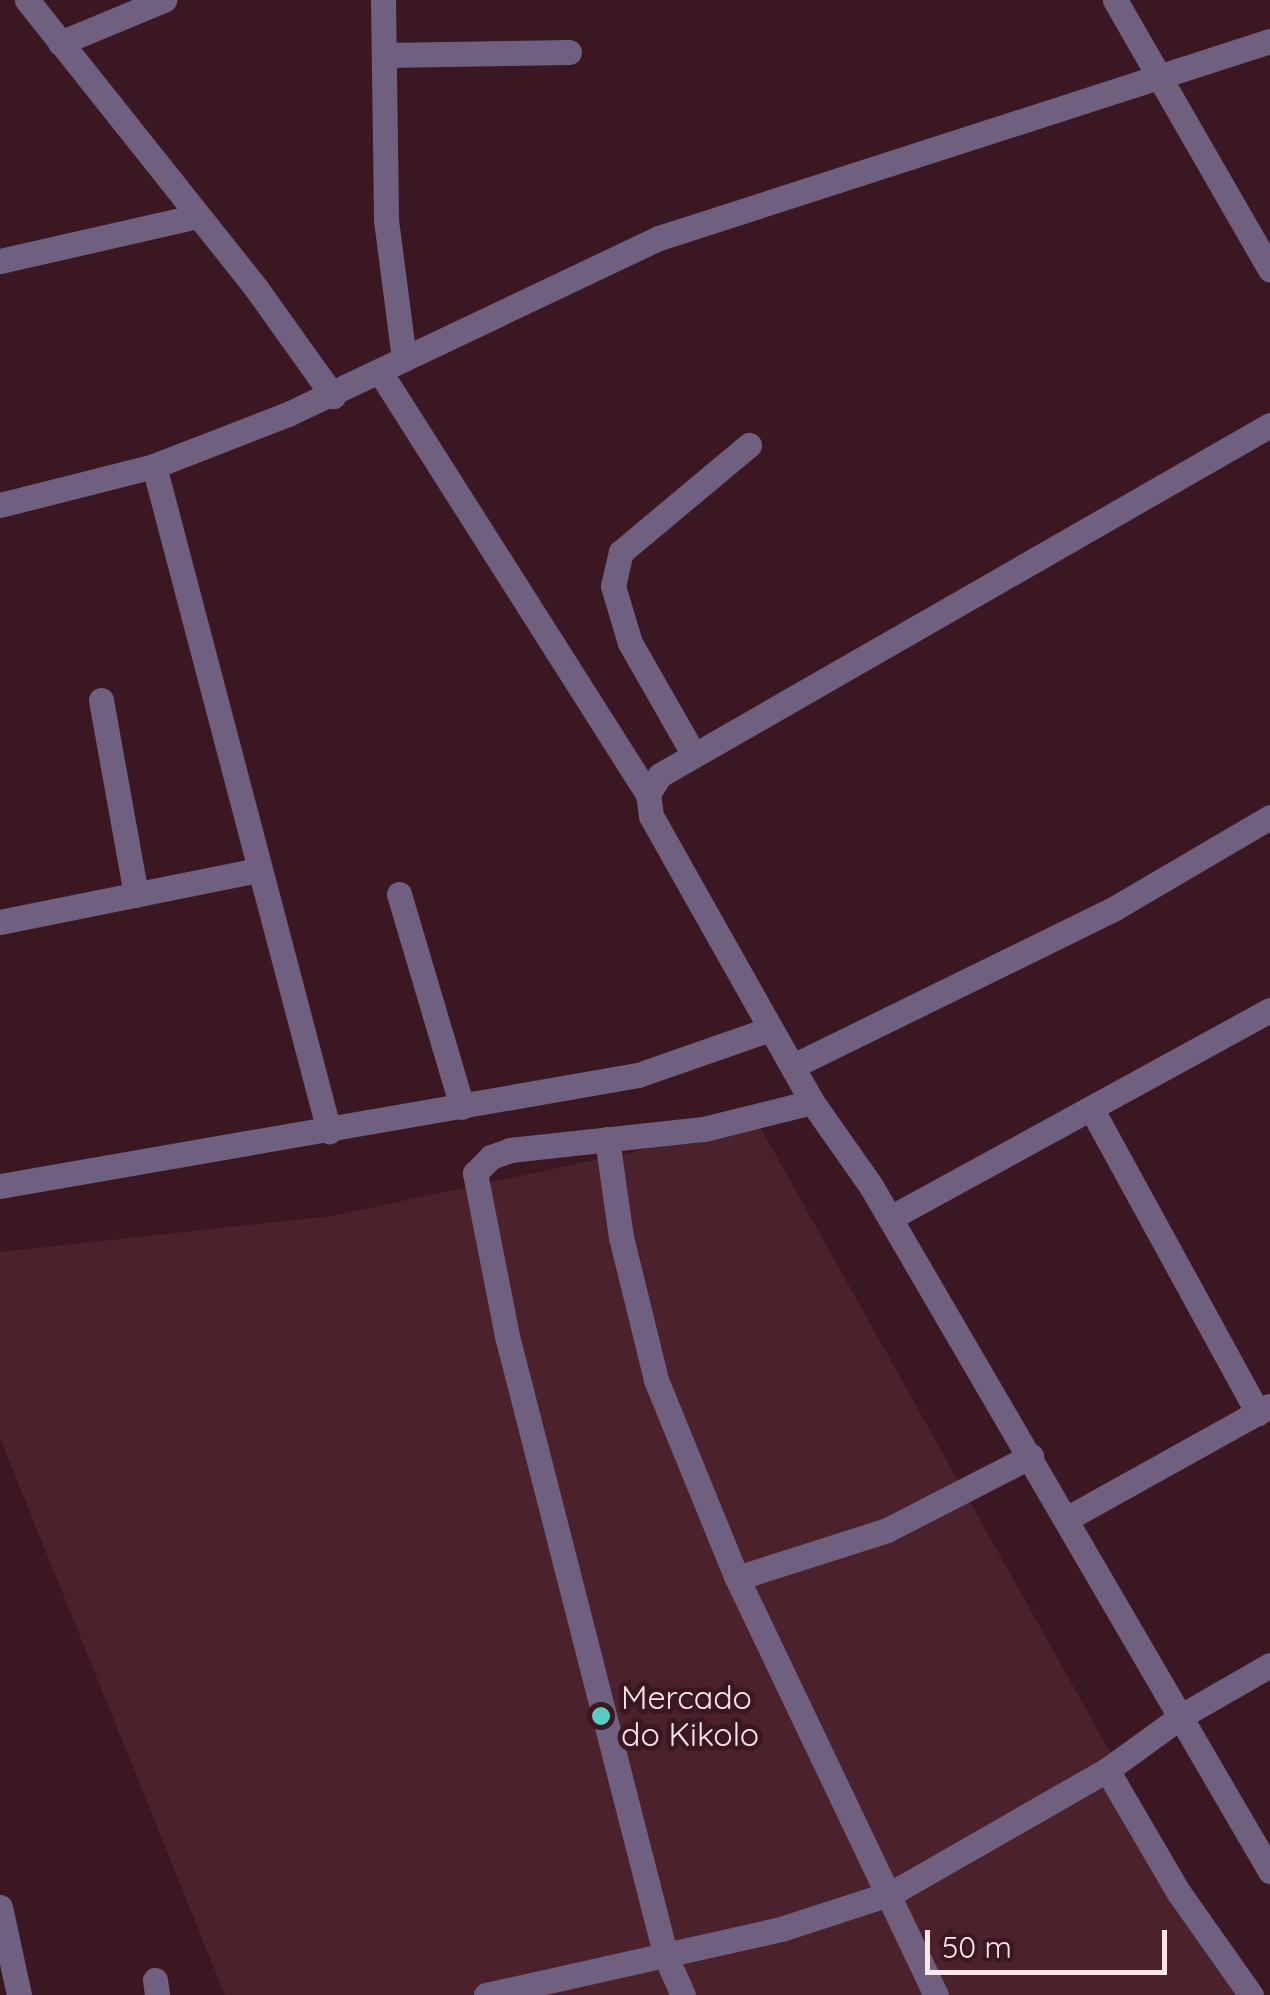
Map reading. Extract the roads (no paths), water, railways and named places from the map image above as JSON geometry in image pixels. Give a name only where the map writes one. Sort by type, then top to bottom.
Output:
[{"type":"street","points":[[27,0],[194,217],[256,288],[332,396]]},
{"type":"street","points":[[60,43],[164,0]]},
{"type":"street","points":[[383,0],[386,220],[404,358]]},
{"type":"street","points":[[1115,0],[1158,82],[1270,270]]},
{"type":"street","points":[[0,505],[154,466],[332,396],[659,238],[1158,82],[1270,41]]},
{"type":"street","points":[[384,55],[569,52]]},
{"type":"street","points":[[0,261],[194,217]]},
{"type":"street","points":[[380,372],[648,794],[651,816],[812,1102],[890,1218],[1183,1715],[1270,1871]]},
{"type":"street","points":[[648,794],[660,775],[1270,425]]},
{"type":"street","points":[[694,755],[630,643],[613,586],[621,552],[749,444]]},
{"type":"street","points":[[154,466],[257,870],[329,1131]]},
{"type":"street","points":[[101,700],[136,895]]},
{"type":"street","points":[[793,1066],[1114,908],[1270,818]]},
{"type":"street","points":[[0,922],[257,870]]},
{"type":"street","points":[[399,894],[462,1107]]},
{"type":"street","points":[[890,1218],[1270,1010]]},
{"type":"street","points":[[0,1186],[638,1076],[770,1029]]},
{"type":"street","points":[[683,1995],[666,1958],[506,1336],[474,1172],[510,1150],[704,1128],[812,1102]]},
{"type":"street","points":[[1068,1518],[1264,1409],[1090,1108]]},
{"type":"street","points":[[608,1139],[621,1237],[656,1380],[736,1578],[892,1893],[936,1995]]},
{"type":"street","points":[[736,1578],[886,1530],[1031,1456]]},
{"type":"street","points":[[486,1995],[666,1958],[892,1893],[1106,1770],[1183,1715],[1270,1664]]},
{"type":"street","points":[[1106,1770],[1251,1995]]},
{"type":"street","points":[[0,1907],[18,1995]]},
{"type":"place","name":"Mercado do Kikolo","points":[[601,1716]]}]
